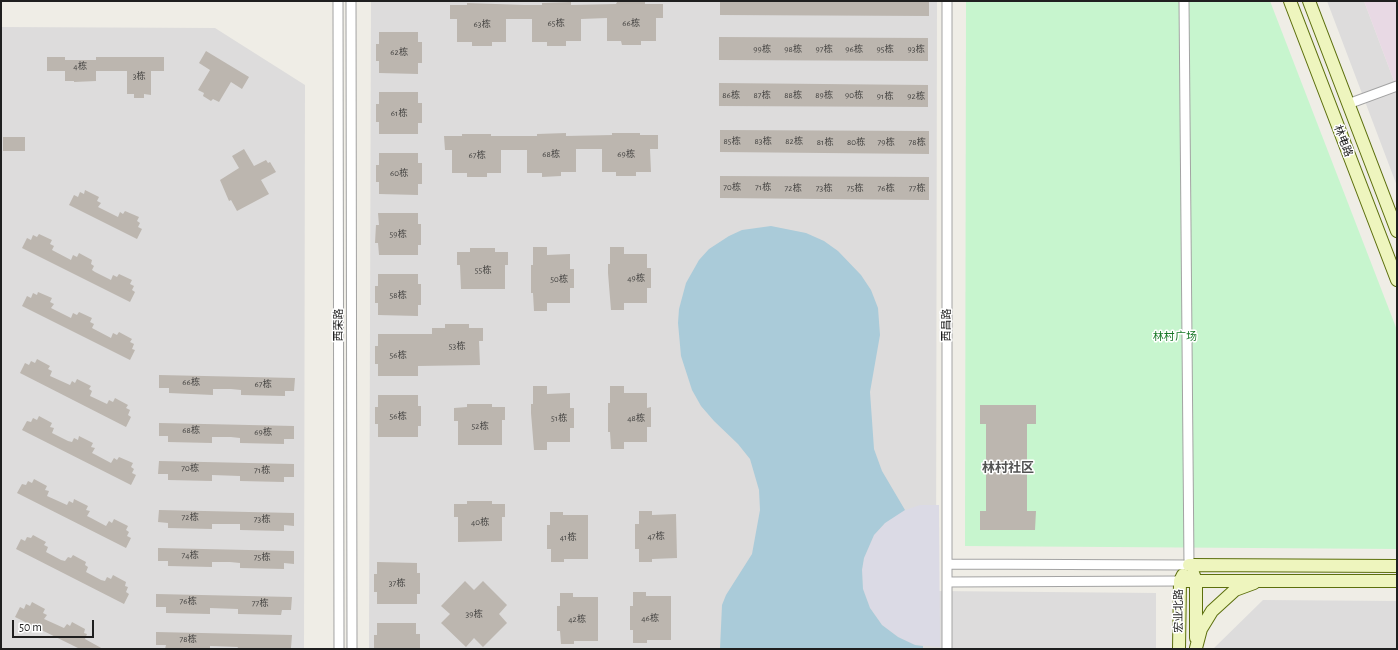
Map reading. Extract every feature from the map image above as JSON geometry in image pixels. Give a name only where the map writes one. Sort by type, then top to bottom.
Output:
[{"type":"main road","name":"林电路","points":[[1290,1],[1397,280]]},
{"type":"main road","name":"林电路","points":[[1309,1],[1397,231]]},
{"type":"main road","points":[[1188,565],[1397,566]]},
{"type":"main road","name":"宏业北路","points":[[1188,565],[1196,581],[1196,649]]},
{"type":"main road","name":"宏业北路","points":[[1179,649],[1180,581],[1188,565]]},
{"type":"main road","points":[[1196,649],[1201,629],[1206,619],[1227,596],[1245,586],[1275,580]]},
{"type":"main road","points":[[1180,581],[1397,581]]},
{"type":"street","name":"西荣路","points":[[338,1],[340,649]]},
{"type":"street","name":"西荣路","points":[[351,1],[352,649]]},
{"type":"street","name":"西昌路","points":[[947,1],[947,649]]},
{"type":"street","points":[[947,564],[1188,565],[1184,1]]},
{"type":"street","points":[[1348,104],[1397,86]]},
{"type":"street","points":[[947,582],[1180,581]]},
{"type":"shaded area","points":[[371,1],[937,1],[936,591],[1156,593],[1156,649],[369,649]]},
{"type":"shaded area","points":[[1327,1],[1364,1],[1397,89],[1397,186]]},
{"type":"shaded area","points":[[1364,1],[1397,1],[1397,89]]},
{"type":"shaded area","points":[[1,27],[215,28],[305,85],[304,649],[1,649]]},
{"type":"shaded area","points":[[920,505],[939,505],[940,647],[915,645],[898,637],[882,625],[870,608],[863,589],[862,570],[864,558],[874,535],[897,513]]},
{"type":"shaded area","points":[[1263,600],[1397,601],[1397,649],[1213,649]]},
{"type":"green space","name":"林村广场","points":[[966,1],[1270,1],[1397,330],[1397,549],[965,546]]},
{"type":"water","points":[[771,226],[806,233],[824,241],[838,251],[861,275],[871,290],[878,308],[880,335],[870,392],[874,449],[882,471],[905,510],[885,523],[874,535],[864,558],[862,570],[863,589],[870,608],[882,625],[898,637],[915,645],[923,646],[923,649],[720,649],[722,605],[726,595],[752,554],[760,510],[759,490],[750,459],[738,444],[701,406],[692,390],[681,356],[678,323],[679,309],[686,283],[699,260],[709,249],[729,236],[742,230]]},
{"type":"building","points":[[720,1],[929,1],[929,16],[720,15]]},
{"type":"building","points":[[571,2],[571,5],[616,4],[617,2],[645,2],[645,4],[663,4],[663,18],[656,18],[656,41],[641,41],[641,45],[622,45],[621,41],[607,41],[607,18],[581,19],[581,41],[566,41],[566,46],[547,46],[547,42],[532,42],[532,19],[506,19],[506,42],[492,42],[492,46],[472,46],[472,42],[457,42],[457,19],[450,19],[450,5],[467,5],[467,3],[542,5],[542,3]]},
{"type":"building","points":[[379,32],[418,32],[418,42],[422,42],[422,63],[418,63],[418,74],[379,73],[379,61],[376,61],[376,44],[379,44]]},
{"type":"building","points":[[719,37],[928,38],[928,61],[719,60]]},
{"type":"building","points":[[206,51],[249,77],[242,89],[231,82],[219,102],[213,99],[211,101],[203,96],[204,93],[198,90],[210,70],[199,63]]},
{"type":"building","points":[[47,57],[65,57],[65,60],[96,60],[96,57],[164,57],[164,71],[151,71],[151,95],[144,94],[144,98],[134,98],[134,94],[127,94],[127,71],[96,71],[96,81],[65,81],[65,71],[47,71]]},
{"type":"building","points":[[719,83],[928,85],[928,107],[719,106]]},
{"type":"building","points":[[379,92],[418,92],[418,103],[422,103],[422,123],[418,123],[418,134],[379,134],[379,122],[376,122],[376,104],[379,104]]},
{"type":"building","points":[[720,130],[929,131],[929,154],[720,152]]},
{"type":"building","points":[[566,133],[566,136],[612,135],[612,133],[640,133],[640,135],[658,135],[658,149],[650,149],[651,172],[636,172],[636,176],[616,176],[616,172],[602,172],[602,149],[576,149],[576,172],[561,172],[561,176],[542,177],[542,173],[527,173],[527,150],[501,150],[501,173],[487,173],[487,177],[467,177],[467,173],[452,173],[452,150],[445,150],[444,136],[462,136],[462,134],[491,134],[491,136],[537,136],[537,134]]},
{"type":"building","points":[[3,137],[25,137],[25,151],[3,151]]},
{"type":"building","points":[[244,149],[254,166],[266,160],[268,163],[270,162],[276,172],[261,180],[269,194],[237,211],[231,200],[229,201],[220,180],[239,168],[232,156]]},
{"type":"building","points":[[379,153],[418,153],[418,163],[422,163],[422,184],[418,184],[418,195],[379,194],[379,182],[376,182],[376,165],[379,165]]},
{"type":"building","points":[[720,176],[929,177],[929,200],[720,198]]},
{"type":"building","points":[[85,190],[99,197],[97,201],[101,203],[98,207],[118,217],[120,212],[123,214],[125,211],[139,217],[137,221],[140,223],[138,227],[142,229],[137,239],[69,205],[74,195],[78,197],[80,192],[84,194]]},
{"type":"building","points":[[378,213],[418,213],[418,224],[421,224],[421,245],[418,245],[418,255],[379,255],[378,243],[375,243],[376,225],[379,225]]},
{"type":"building","points":[[39,234],[52,240],[50,244],[54,246],[52,250],[71,260],[73,255],[77,257],[79,253],[92,260],[91,264],[94,266],[92,270],[111,280],[113,275],[117,277],[119,274],[132,280],[130,284],[134,286],[132,290],[135,292],[130,302],[22,248],[27,238],[31,240],[33,235],[37,237]]},
{"type":"building","points":[[533,247],[547,247],[547,255],[570,254],[570,269],[574,269],[574,288],[570,288],[570,303],[547,303],[547,311],[534,311],[533,293],[531,293],[531,265],[533,265]]},
{"type":"building","points":[[610,247],[624,247],[624,254],[647,254],[647,268],[651,268],[651,288],[647,288],[647,303],[624,303],[624,310],[611,310],[608,273],[608,264],[610,264]]},
{"type":"building","points":[[470,248],[495,248],[495,252],[508,252],[508,265],[505,265],[505,289],[461,289],[460,265],[457,265],[457,252],[470,252]]},
{"type":"building","points":[[378,274],[418,274],[418,284],[421,284],[421,305],[418,305],[418,316],[378,315],[378,303],[375,303],[375,286],[378,286]]},
{"type":"building","points":[[38,292],[52,298],[50,302],[54,304],[51,308],[71,318],[73,313],[77,315],[79,312],[92,318],[90,322],[94,324],[92,328],[111,338],[113,333],[117,335],[119,332],[132,339],[130,342],[134,344],[132,349],[135,350],[130,360],[22,306],[27,296],[31,298],[33,293],[37,295]]},
{"type":"building","points":[[445,324],[469,324],[469,328],[483,328],[483,341],[479,341],[480,365],[418,366],[418,376],[378,376],[378,364],[375,364],[375,346],[378,346],[378,334],[432,334],[432,328],[445,328]]},
{"type":"building","points":[[37,359],[50,366],[48,369],[52,371],[50,376],[70,385],[72,381],[75,383],[77,379],[91,386],[89,389],[92,391],[90,396],[107,404],[109,400],[113,402],[115,398],[128,405],[126,408],[130,410],[128,415],[131,417],[126,427],[20,373],[25,363],[29,365],[31,361],[35,363]]},
{"type":"building","points":[[159,375],[295,378],[294,391],[285,391],[285,396],[241,395],[241,390],[231,389],[213,389],[213,395],[169,393],[169,388],[159,388]]},
{"type":"building","points":[[533,386],[547,386],[547,394],[570,393],[570,408],[574,408],[574,428],[570,428],[570,442],[547,442],[547,450],[534,450],[531,413],[531,404],[533,404]]},
{"type":"building","points":[[610,386],[624,386],[624,393],[647,393],[647,408],[651,407],[651,427],[647,427],[647,442],[624,442],[624,449],[611,449],[610,432],[608,432],[608,403],[610,403]]},
{"type":"building","points":[[378,395],[418,395],[418,406],[421,406],[421,426],[418,426],[418,437],[378,437],[378,424],[375,424],[375,407],[378,407]]},
{"type":"building","points":[[467,404],[492,404],[492,407],[505,407],[505,420],[502,420],[502,445],[458,445],[458,421],[454,421],[454,408],[467,407]]},
{"type":"building","points":[[980,405],[1036,405],[1036,424],[1027,424],[1027,511],[1036,511],[1035,530],[980,530],[980,511],[986,511],[986,424],[980,424]]},
{"type":"building","points":[[39,416],[52,423],[50,427],[54,428],[52,433],[72,442],[74,438],[78,440],[79,436],[93,443],[91,447],[95,448],[92,453],[111,463],[114,458],[117,460],[119,457],[133,463],[131,467],[134,469],[132,473],[136,475],[131,485],[22,430],[27,421],[31,422],[33,418],[37,420]]},
{"type":"building","points":[[159,423],[294,426],[294,439],[284,439],[284,444],[240,443],[240,438],[231,437],[212,437],[212,443],[168,442],[168,436],[159,436]]},
{"type":"building","points":[[159,461],[294,464],[294,477],[284,477],[284,482],[240,481],[240,476],[212,475],[212,481],[168,480],[168,474],[158,474]]},
{"type":"building","points":[[34,479],[47,486],[45,490],[49,491],[47,496],[67,505],[69,501],[73,503],[74,499],[88,506],[86,510],[90,511],[87,516],[106,526],[109,521],[112,523],[114,519],[128,526],[126,530],[129,532],[127,536],[131,538],[126,548],[17,493],[22,484],[26,485],[28,481],[32,483]]},
{"type":"building","points":[[467,501],[492,501],[492,504],[505,504],[505,517],[502,517],[502,541],[458,542],[458,517],[454,517],[454,504],[467,504]]},
{"type":"building","points":[[159,510],[294,513],[294,526],[284,525],[284,531],[240,530],[240,524],[212,524],[212,529],[168,528],[168,523],[158,522]]},
{"type":"building","points":[[639,511],[652,511],[652,515],[676,514],[677,558],[652,559],[652,562],[639,562],[639,549],[635,549],[635,524],[639,524]]},
{"type":"building","points":[[550,512],[563,512],[563,515],[588,515],[588,559],[564,559],[564,562],[551,562],[551,549],[547,549],[547,525],[550,525]]},
{"type":"building","points":[[33,535],[46,542],[44,545],[48,547],[46,552],[61,560],[65,561],[68,557],[71,558],[73,555],[86,562],[85,565],[88,567],[86,572],[101,580],[105,581],[107,577],[111,579],[113,575],[126,582],[125,586],[128,587],[126,592],[129,594],[124,604],[16,549],[21,539],[25,541],[27,537],[31,538]]},
{"type":"building","points":[[158,548],[294,551],[294,564],[284,563],[284,569],[240,568],[240,563],[230,562],[212,562],[212,567],[168,566],[168,561],[158,561]]},
{"type":"building","points":[[377,562],[417,563],[417,573],[420,573],[420,594],[417,594],[417,604],[377,604],[377,592],[374,592],[374,574],[377,574]]},
{"type":"building","points":[[465,581],[474,590],[483,581],[507,605],[499,614],[507,623],[483,647],[474,638],[466,647],[441,623],[450,614],[441,606]]},
{"type":"building","points":[[633,592],[646,592],[646,596],[671,596],[671,640],[647,640],[647,643],[633,643],[633,630],[630,630],[630,606],[633,606]]},
{"type":"building","points":[[560,593],[573,593],[573,597],[598,597],[598,641],[574,641],[574,644],[561,644],[560,631],[557,631],[557,606],[560,606]]},
{"type":"building","points":[[156,594],[292,597],[291,610],[282,610],[281,615],[238,614],[238,609],[210,608],[210,614],[166,613],[166,607],[156,607]]},
{"type":"building","points":[[32,602],[45,609],[43,613],[47,615],[44,619],[64,628],[67,624],[70,626],[72,622],[85,629],[84,633],[87,634],[85,639],[103,649],[80,649],[15,617],[20,607],[24,609],[26,604],[30,606]]},
{"type":"building","points":[[377,623],[416,623],[416,634],[420,634],[420,649],[374,649],[374,635],[377,635]]},
{"type":"building","points":[[156,632],[292,635],[291,648],[237,649],[238,647],[210,646],[210,649],[165,649],[166,645],[156,645]]},
{"type":"district","name":"林村社区","points":[[1008,468]]}]
